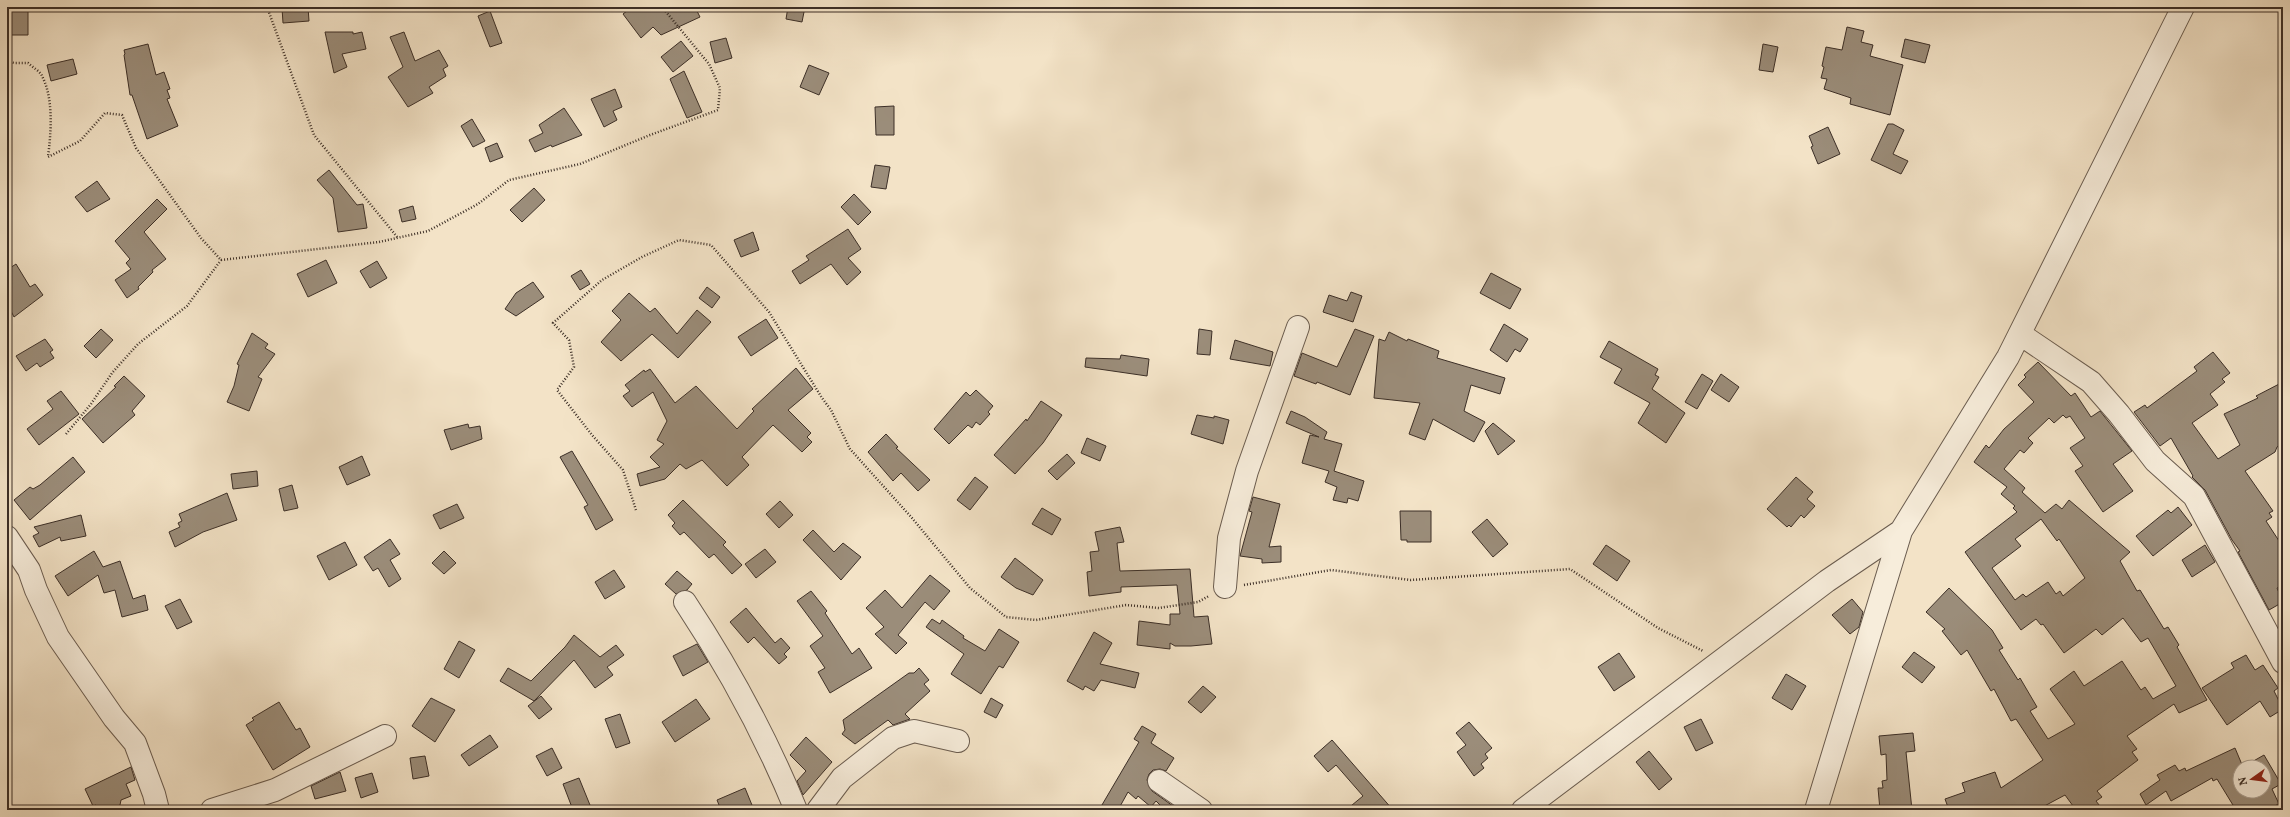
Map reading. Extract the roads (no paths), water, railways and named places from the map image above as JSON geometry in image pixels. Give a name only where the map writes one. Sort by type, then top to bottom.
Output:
[{"type":"street","points":[[1816,810],[1901,531],[1946,460],[2020,334],[2183,7]]},
{"type":"street","points":[[1225,587],[1229,538],[1247,471],[1298,327]]},
{"type":"street","points":[[2020,334],[2091,382],[2119,414],[2155,461],[2194,496],[2283,662]]},
{"type":"street","points":[[1523,810],[1827,581],[1901,531]]},
{"type":"street","points":[[7,537],[29,570],[36,590],[58,637],[114,718],[135,744],[154,794],[158,810]]},
{"type":"street","points":[[685,602],[711,640],[766,744],[796,810]]},
{"type":"street","points":[[818,810],[842,778],[893,738],[914,731],[958,741]]},
{"type":"street","points":[[212,810],[275,790],[385,736]]},
{"type":"street","points":[[1159,781],[1200,810]]}]
